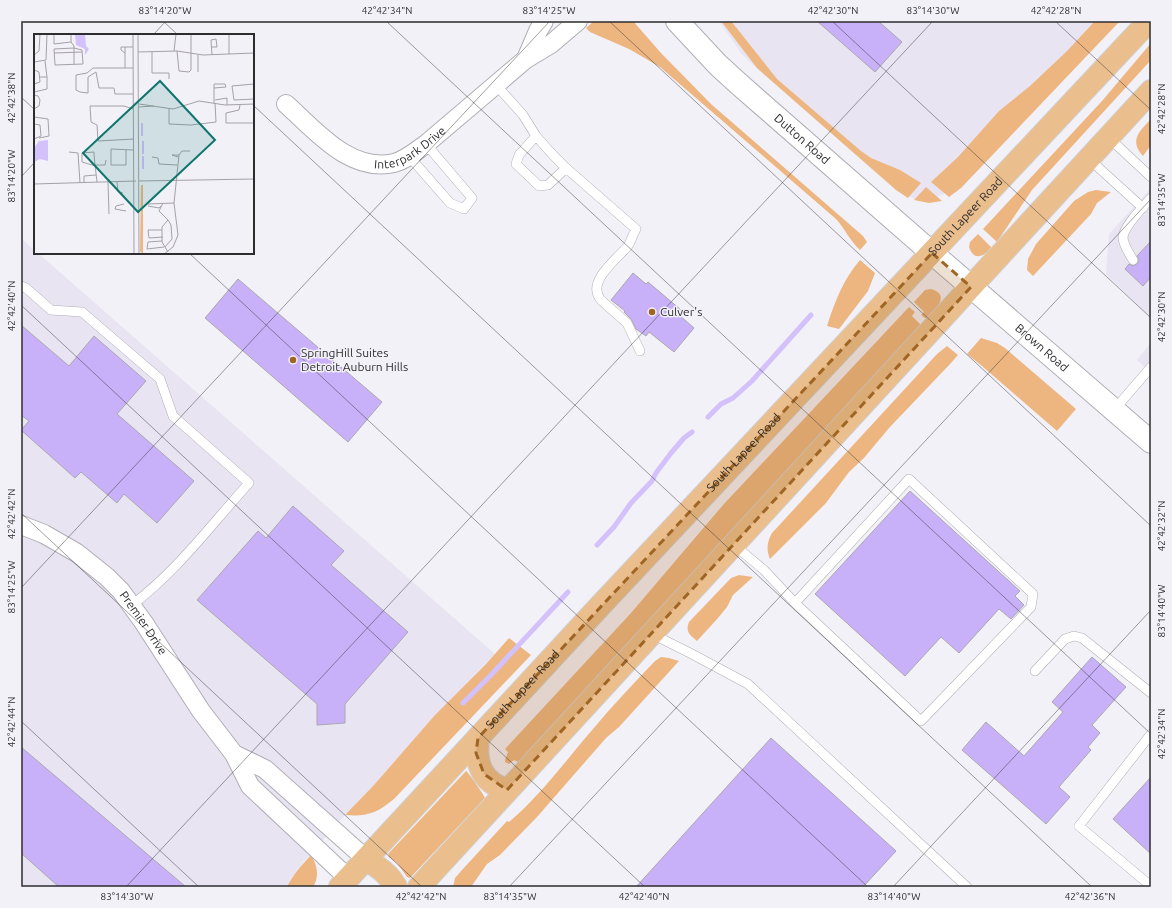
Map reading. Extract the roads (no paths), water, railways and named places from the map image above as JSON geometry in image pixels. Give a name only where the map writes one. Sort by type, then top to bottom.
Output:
[{"type":"main road","name":"South Lapeer Road","points":[[344,883],[1149,21]]},
{"type":"main road","points":[[424,885],[507,790],[1151,91]]},
{"type":"main road","points":[[478,738],[476,753],[478,764],[491,782],[499,788],[507,790]]},
{"type":"main road","points":[[366,859],[383,871],[396,887]]},
{"type":"street","name":"Interpark Drive","points":[[526,59],[544,21]]},
{"type":"street","name":"Interpark Drive","points":[[286,104],[335,148],[350,158],[363,163],[379,164],[395,162],[409,156],[426,144],[526,59],[551,44],[578,21]]},
{"type":"street","name":"Dutton Road","points":[[677,21],[718,65],[932,253]]},
{"type":"street","name":"Brown Road","points":[[932,253],[1151,442]]},
{"type":"street","name":"Premier Drive","points":[[21,525],[44,534],[77,553],[107,577],[121,591],[132,605],[201,711],[234,754],[250,786],[344,883]]},
{"type":"street","name":"Premier Drive","points":[[234,754],[265,769],[366,859]]},
{"type":"lane","points":[[496,85],[523,115],[536,136],[566,168],[636,229],[629,244],[598,280],[596,292],[598,298],[627,323],[640,351]]},
{"type":"lane","points":[[536,136],[519,155],[516,164],[539,186],[548,185],[566,168]]},
{"type":"lane","points":[[1108,137],[1151,177]]},
{"type":"lane","points":[[409,156],[450,203],[464,209],[472,198],[426,144]]},
{"type":"lane","points":[[1089,159],[1143,208]]},
{"type":"lane","points":[[1134,260],[1126,248],[1123,237],[1126,228],[1151,198]]},
{"type":"lane","points":[[21,286],[26,288],[51,310],[82,312],[160,379],[173,416],[249,483],[170,573],[132,605]]},
{"type":"lane","points":[[1114,410],[1151,367]]},
{"type":"lane","points":[[734,545],[764,570],[795,603],[921,721],[1031,607],[1033,594],[909,479],[795,603]]},
{"type":"lane","points":[[652,634],[748,684],[967,887]]},
{"type":"lane","points":[[1035,671],[1065,638],[1074,636],[1082,638],[1151,693]]},
{"type":"lane","points":[[1151,734],[1079,826],[1151,886]]},
{"type":"waterway","points":[[708,417],[721,404],[733,398],[752,381],[811,315]]},
{"type":"waterway","points":[[597,545],[614,527],[631,503],[652,481],[671,453],[684,438],[692,432]]},
{"type":"waterway","points":[[463,703],[568,592]]},
{"type":"place","name":"Culver's","points":[[652,312]]},
{"type":"place","name":"SpringHill Suites Detroit Auburn Hills","points":[[293,360]]}]
